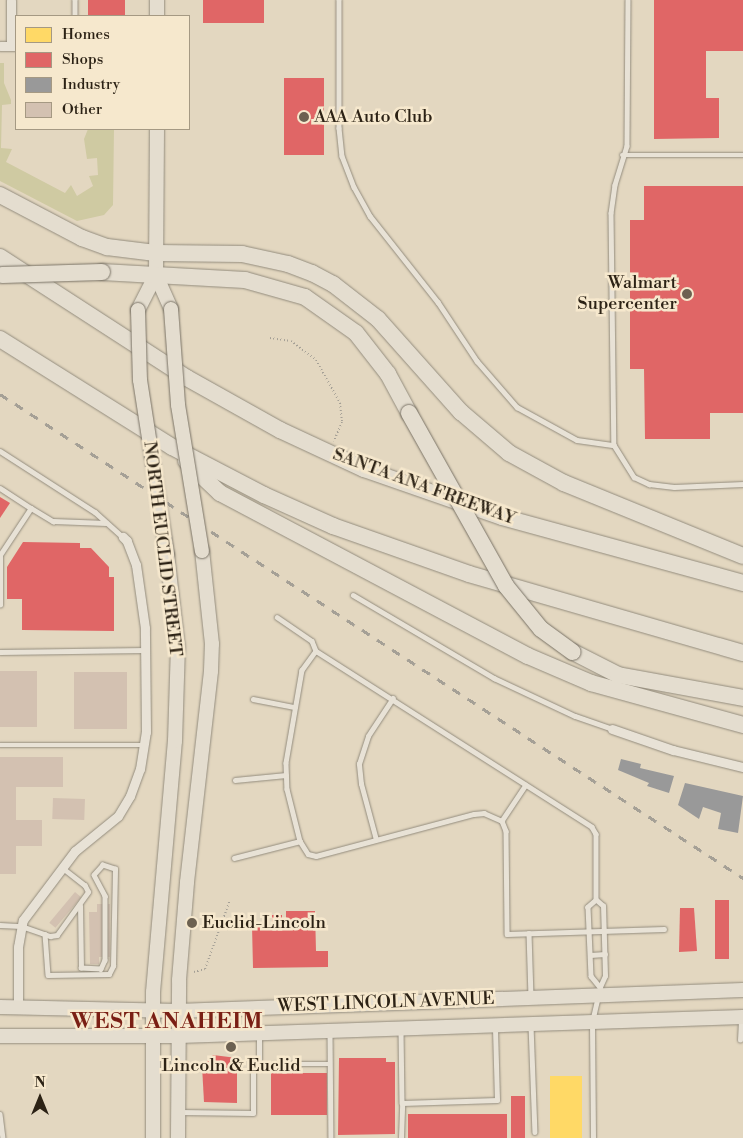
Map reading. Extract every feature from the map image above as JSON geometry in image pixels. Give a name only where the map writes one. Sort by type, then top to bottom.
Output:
[{"type":"highway","points":[[0,195],[91,241],[107,247],[156,253],[242,254],[288,264],[333,284],[378,319],[461,412],[509,453],[564,483],[743,556]]},
{"type":"highway","name":"SANTA ANA FREEWAY","points":[[0,258],[187,378],[280,430],[364,469],[502,517],[743,583]]},
{"type":"highway","points":[[0,275],[102,272],[245,280],[305,297],[356,333],[388,374],[506,586],[541,629],[573,652],[618,675],[743,698]]},
{"type":"highway","points":[[0,339],[172,447],[264,495],[402,552],[469,574],[743,653]]},
{"type":"highway","points":[[172,447],[220,493],[528,656],[599,686],[743,725]]},
{"type":"main road","points":[[157,0],[157,15]]},
{"type":"main road","name":"NORTH EUCLID STREET","points":[[157,130],[156,275],[171,309],[178,405],[208,594],[211,679],[187,882],[178,1011],[178,1138]]},
{"type":"main road","name":"NORTH EUCLID STREET","points":[[153,1138],[153,1010],[161,884],[176,741],[178,648],[142,395],[138,310],[156,275]]},
{"type":"main road","name":"WEST LINCOLN AVENUE","points":[[0,1007],[178,1011],[532,998],[600,991],[743,990]]},
{"type":"main road","name":"WEST LINCOLN AVENUE","points":[[0,1036],[154,1037],[742,1017]]},
{"type":"street","points":[[0,46],[14,46],[11,0]]},
{"type":"street","points":[[18,1006],[21,926],[34,902],[61,868],[82,846],[118,816],[136,784],[144,745],[147,650],[136,565],[123,537]]},
{"type":"street","points":[[612,728],[673,750],[743,767]]},
{"type":"lane","points":[[75,0],[75,15]]},
{"type":"lane","points":[[340,0],[339,128],[342,156],[354,187],[370,216],[438,302],[477,361],[517,407],[576,440],[614,445]]},
{"type":"lane","points":[[628,0],[627,138],[611,212],[614,445],[634,477],[648,484],[674,487],[743,484]]},
{"type":"lane","points":[[622,155],[743,155]]},
{"type":"lane","points":[[0,451],[96,512],[123,537]]},
{"type":"lane","points":[[0,488],[53,521],[106,523]]},
{"type":"lane","points":[[0,605],[0,555],[31,508]]},
{"type":"lane","points":[[353,595],[494,678],[575,716],[612,728]]},
{"type":"lane","points":[[277,617],[312,641],[316,651],[393,698],[592,827],[596,834],[596,900],[588,908],[590,976],[600,991]]},
{"type":"lane","points":[[0,652],[147,650]]},
{"type":"lane","points":[[316,651],[302,670],[294,707],[286,775],[300,841],[308,854],[316,856],[474,814],[484,813],[502,822],[506,831],[507,934],[664,929]]},
{"type":"lane","points":[[376,840],[361,784],[359,764],[368,736],[393,698]]},
{"type":"lane","points":[[253,699],[294,707]]},
{"type":"lane","points":[[0,745],[144,745]]},
{"type":"lane","points":[[235,780],[286,775]]},
{"type":"lane","points":[[502,822],[526,785]]},
{"type":"lane","points":[[234,858],[300,841]]},
{"type":"lane","points":[[45,934],[48,975],[108,974],[114,966],[117,877],[112,867],[100,866],[94,875],[105,896],[105,960],[101,969],[81,968],[80,906]]},
{"type":"lane","points":[[0,925],[21,926],[45,934],[57,935],[88,896],[87,888],[61,868]]},
{"type":"lane","points":[[593,1138],[592,1022],[606,976],[603,906],[596,900]]},
{"type":"lane","points":[[529,933],[532,998]]},
{"type":"lane","points":[[590,955],[605,954]]},
{"type":"lane","points":[[740,1040],[742,1017]]},
{"type":"lane","points":[[531,1024],[535,1132]]},
{"type":"lane","points":[[402,1103],[497,1100],[495,1025]]},
{"type":"lane","points":[[401,1029],[401,1138]]},
{"type":"lane","points":[[330,1031],[331,1138]]},
{"type":"lane","points":[[178,1112],[253,1113],[253,1072],[260,1060],[260,1034]]},
{"type":"lane","points":[[276,1064],[330,1064]]},
{"type":"lane","points":[[0,1114],[3,1138]]},
{"type":"path","points":[[270,338],[291,341],[316,360],[340,403],[342,422],[329,453]]},
{"type":"path","points":[[194,972],[205,969],[230,900]]},
{"type":"shaded area","points":[[0,63],[4,63],[4,83],[11,100],[11,104],[2,105],[1,148],[12,149],[6,162],[65,193],[71,185],[77,196],[93,186],[89,176],[98,175],[97,158],[87,159],[84,139],[88,130],[114,130],[113,205],[104,215],[77,221],[0,181]]},
{"type":"building: Homes","points":[[550,1076],[582,1076],[582,1138],[550,1138]]},
{"type":"building: Shops","points":[[88,0],[125,0],[125,15],[88,15]]},
{"type":"building: Shops","points":[[203,0],[264,0],[264,23],[203,23]]},
{"type":"building: Shops","points":[[654,0],[743,0],[743,51],[706,51],[706,98],[719,98],[719,138],[654,139]]},
{"type":"building: Shops","name":"AAA Auto Club","points":[[284,78],[324,78],[324,155],[284,155]]},
{"type":"building: Shops","name":"Walmart Supercenter","points":[[644,186],[743,186],[743,413],[710,413],[710,439],[645,439],[644,369],[630,369],[630,220],[644,220]]},
{"type":"building: Shops","points":[[0,497],[10,503],[0,518]]},
{"type":"building: Shops","points":[[23,542],[80,543],[80,548],[91,548],[109,567],[109,577],[114,577],[114,631],[22,630],[22,599],[7,599],[7,567]]},
{"type":"building: Shops","points":[[715,900],[729,900],[729,959],[715,959]]},
{"type":"building: Shops","points":[[680,908],[694,908],[697,951],[679,952]]},
{"type":"building: Shops","points":[[286,911],[315,911],[316,951],[328,951],[328,967],[253,968],[252,926],[286,926]]},
{"type":"building: Shops","points":[[272,915],[282,915],[282,924],[272,924]]},
{"type":"building: Shops","points":[[213,1055],[237,1058],[237,1103],[204,1102],[202,1066]]},
{"type":"building: Shops","points":[[339,1058],[386,1058],[386,1062],[395,1062],[395,1134],[338,1135]]},
{"type":"building: Shops","points":[[271,1073],[327,1073],[327,1115],[271,1115]]},
{"type":"building: Shops","points":[[511,1096],[525,1096],[525,1138],[511,1138]]},
{"type":"building: Shops","points":[[408,1114],[507,1114],[507,1138],[408,1138]]},
{"type":"building: Industry","points":[[621,759],[641,764],[640,768],[674,776],[669,793],[647,786],[649,783],[618,770]]},
{"type":"building: Industry","points":[[685,783],[743,796],[738,833],[718,829],[721,813],[703,807],[699,819],[678,805]]},
{"type":"building: Other","points":[[0,671],[37,671],[37,727],[0,727]]},
{"type":"building: Other","points":[[74,672],[127,672],[127,729],[74,729]]},
{"type":"building: Other","points":[[0,757],[63,757],[63,787],[16,787],[16,820],[42,820],[42,846],[16,846],[16,874],[0,874]]},
{"type":"building: Other","points":[[53,798],[85,799],[84,820],[52,819]]},
{"type":"building: Other","points":[[75,892],[81,897],[55,928],[49,923]]},
{"type":"building: Other","points":[[97,904],[110,904],[110,957],[99,957],[99,964],[90,964],[89,912],[97,912]]},
{"type":"railway","points":[[0,394],[743,878]]},
{"type":"place","name":"AAA Auto Club","points":[[304,117]]},
{"type":"place","name":"Walmart Supercenter","points":[[687,294]]},
{"type":"place","name":"Euclid-Lincoln","points":[[192,923]]},
{"type":"place","name":"Lincoln & Euclid","points":[[231,1047]]},
{"type":"district","name":"WEST ANAHEIM","points":[[167,1022]]}]
